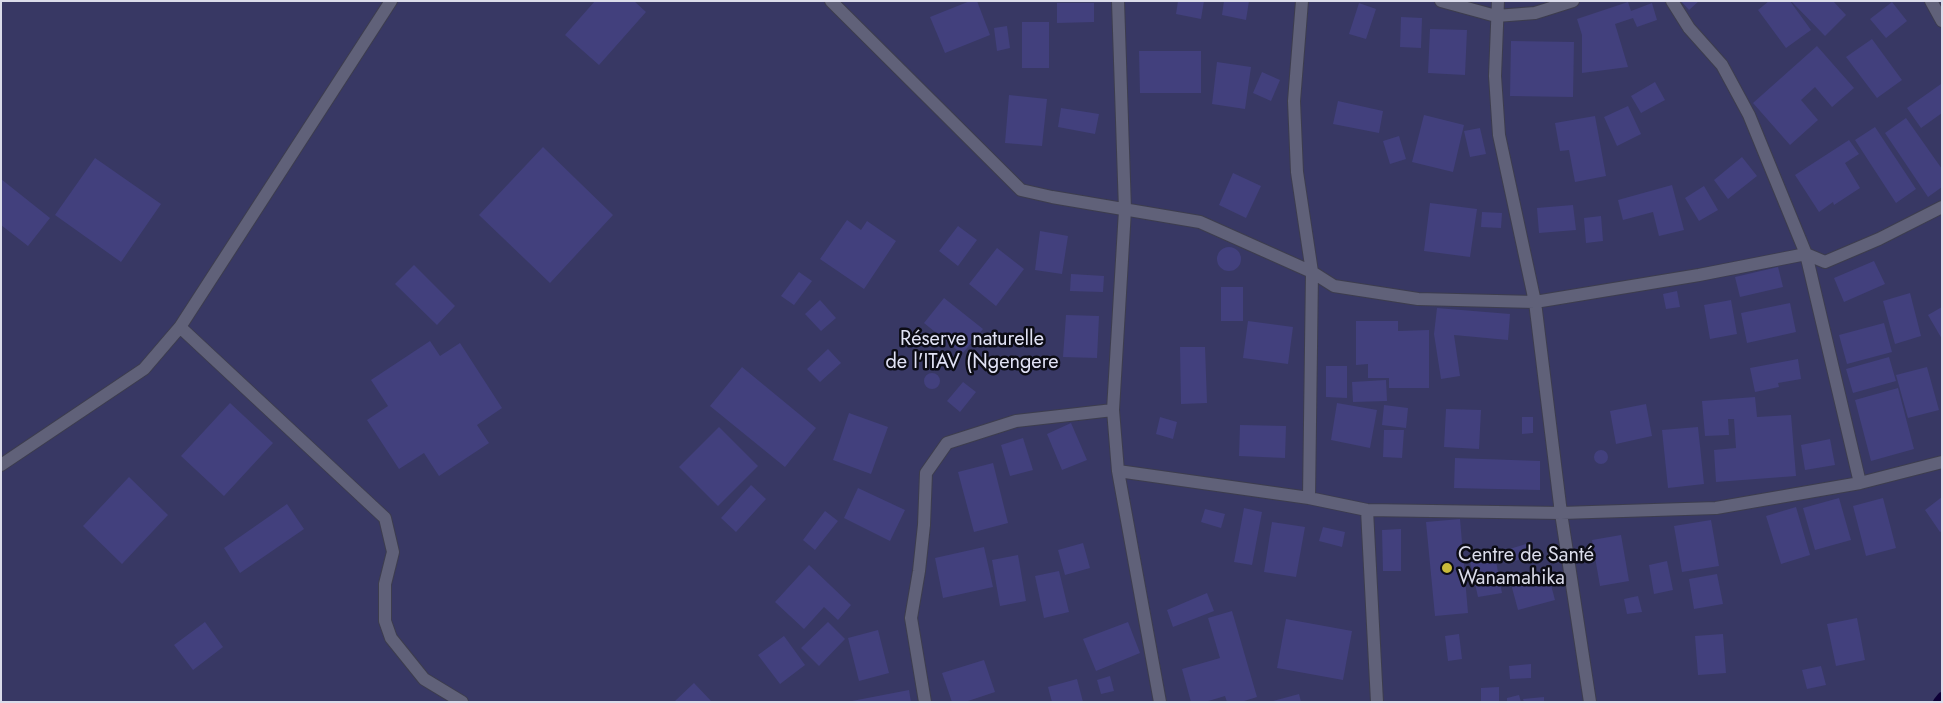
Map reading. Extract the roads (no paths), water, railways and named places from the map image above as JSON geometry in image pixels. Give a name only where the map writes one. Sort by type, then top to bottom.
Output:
[{"type":"street","points":[[1,465],[144,369],[180,328],[391,1]]},
{"type":"street","points":[[831,1],[1020,190],[1052,198],[1200,222],[1312,272],[1334,286],[1418,299],[1535,302],[1806,254],[1825,262],[1879,239],[1942,207]]},
{"type":"street","points":[[1118,1],[1125,210],[1113,410],[1118,471],[1160,702]]},
{"type":"street","points":[[1302,1],[1294,101],[1297,172],[1312,272],[1309,498]]},
{"type":"street","points":[[1441,1],[1496,16],[1535,13],[1573,1]]},
{"type":"street","points":[[1498,1],[1495,76],[1499,135],[1535,302],[1561,513],[1590,702]]},
{"type":"street","points":[[1672,1],[1689,28],[1722,65],[1745,107],[1806,254],[1860,483]]},
{"type":"street","points":[[1931,1],[1942,22]]},
{"type":"street","points":[[180,328],[384,518],[392,552],[385,584],[385,621],[391,638],[424,679],[462,702]]},
{"type":"street","points":[[925,702],[911,618],[923,534],[926,473],[947,443],[1016,421],[1113,410]]},
{"type":"street","points":[[1118,471],[1309,498],[1367,510],[1561,513],[1716,508],[1860,483],[1942,462]]},
{"type":"street","points":[[1367,510],[1377,702]]},
{"type":"waterway","points":[[1938,702],[1942,697]]},
{"type":"place","name":"Centre de Santé Wanamahika","points":[[1447,568]]},
{"type":"park label","name":"Réserve naturelle de l'ITAV (Ngengere","points":[[972,352]]}]
